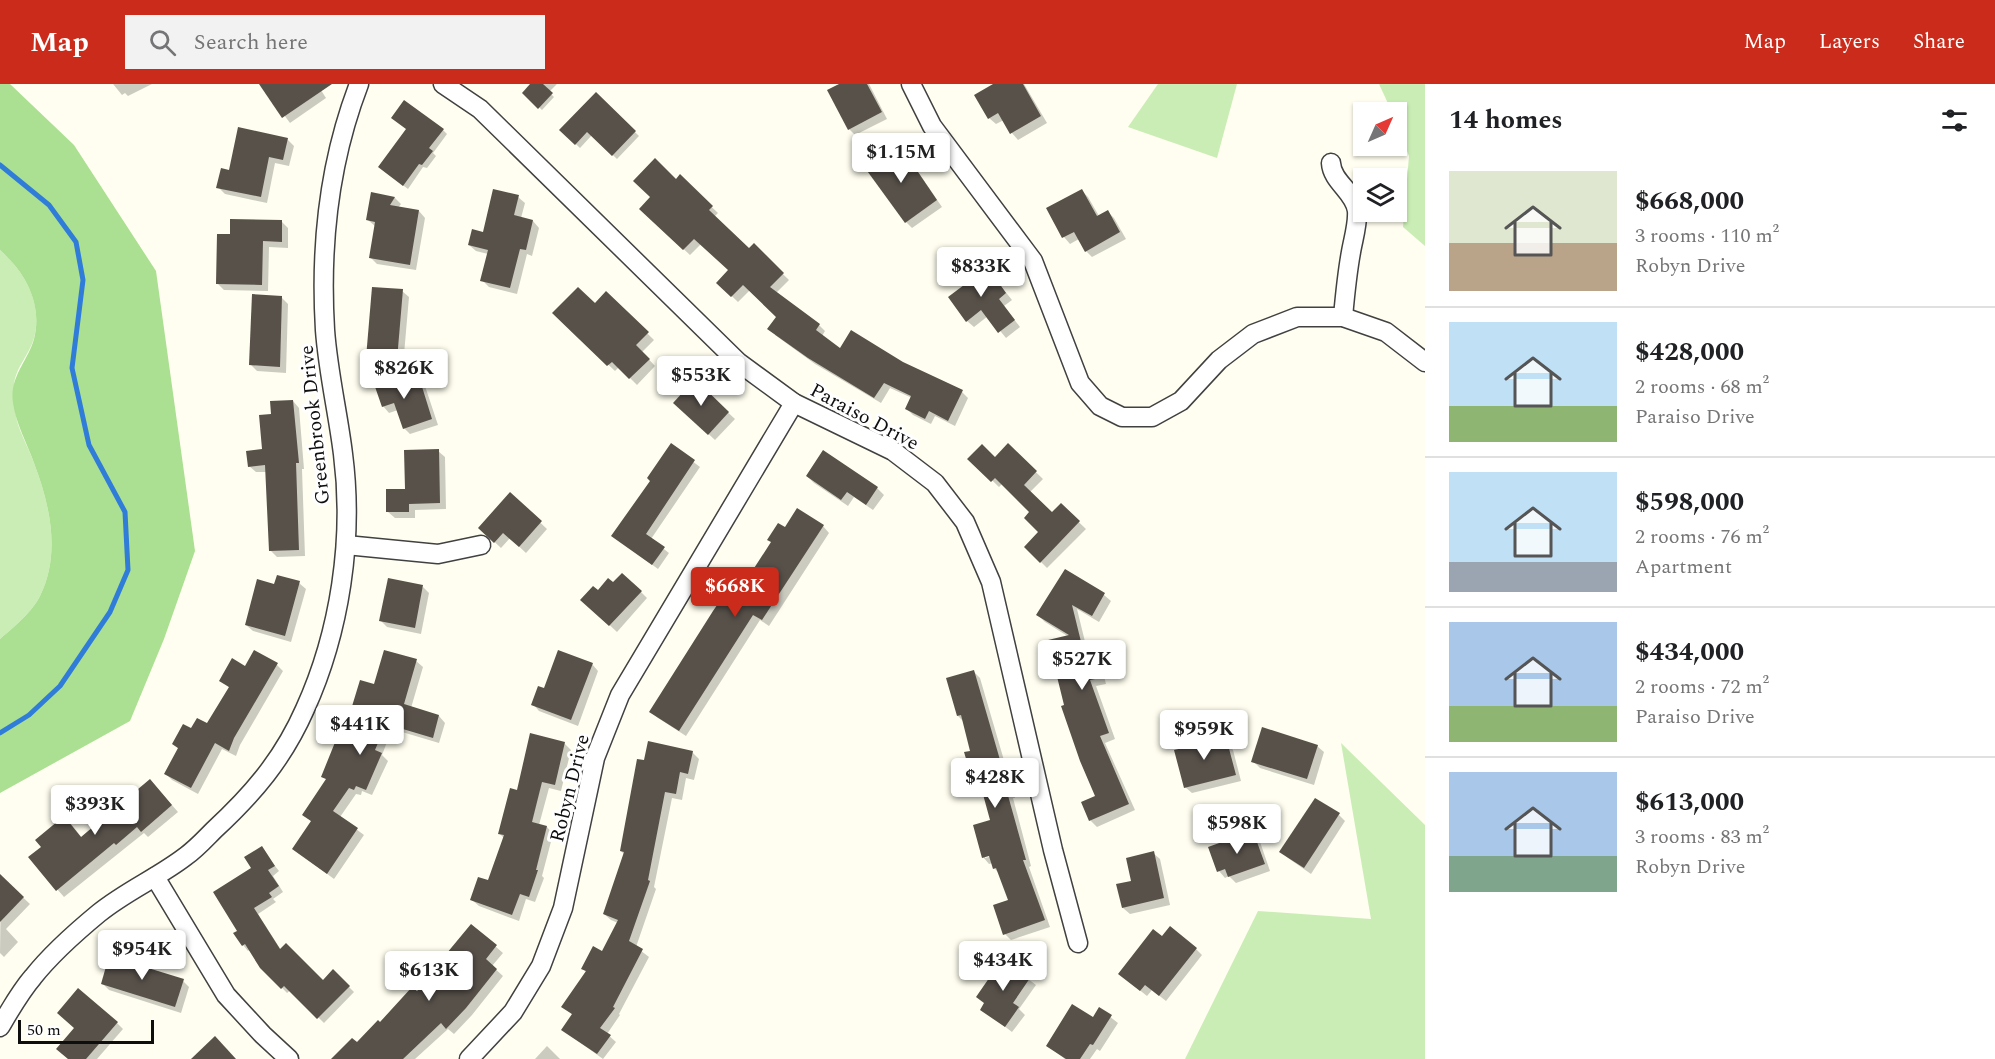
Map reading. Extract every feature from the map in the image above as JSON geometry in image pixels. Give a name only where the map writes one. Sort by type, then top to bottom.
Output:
[{"type":"street","name":"Greenbrook Drive","points":[[0,1027],[32,978],[62,946],[101,911],[186,856],[254,791],[280,756],[304,711],[321,668],[336,612],[346,545],[346,492],[326,330],[325,268],[331,180],[359,84]]},
{"type":"street","name":"Paraiso Drive","points":[[443,84],[480,109],[738,362],[794,403],[893,451],[935,483],[965,522],[991,582],[1053,850],[1078,943]]},
{"type":"street","points":[[911,84],[932,126],[1033,261],[1080,383],[1100,406],[1122,417],[1152,417],[1181,401],[1219,360],[1253,334],[1297,318],[1342,317],[1386,332],[1425,362]]},
{"type":"street","points":[[1331,163],[1335,177],[1350,195],[1357,211],[1342,317]]},
{"type":"street","name":"Robyn Drive","points":[[469,1059],[513,1012],[541,966],[563,908],[596,758],[620,695],[794,403]]},
{"type":"street","points":[[346,545],[438,554],[482,545]]},
{"type":"street","points":[[155,877],[226,995],[289,1059]]},
{"type":"green space","points":[[0,84],[10,84],[74,145],[156,271],[195,551],[164,639],[130,721],[0,793],[0,639],[17,625],[37,602],[46,580],[52,547],[45,496],[19,426],[13,403],[16,377],[34,339],[36,313],[34,301],[24,279],[0,250]]},
{"type":"green space","points":[[1158,84],[1237,84],[1217,158],[1128,127]]},
{"type":"green space","points":[[1379,84],[1425,84],[1425,246],[1403,227],[1403,222],[1407,222],[1409,156],[1407,151],[1407,102],[1387,102]]},
{"type":"green space","points":[[0,250],[17,268],[34,301],[36,325],[34,338],[14,382],[14,401],[16,417],[45,496],[52,547],[46,580],[37,602],[17,625],[0,639]]},
{"type":"green space","points":[[1341,743],[1425,825],[1425,1059],[1185,1059],[1258,911],[1371,919]]},
{"type":"building","points":[[259,84],[332,84],[282,118]]},
{"type":"building","points":[[530,84],[543,84],[553,93],[538,109],[522,93]]},
{"type":"building","points":[[839,84],[867,84],[882,112],[848,130],[827,90]]},
{"type":"building","points":[[993,84],[1023,84],[1041,116],[1010,134],[998,113],[988,119],[974,95]]},
{"type":"building","points":[[596,92],[636,131],[612,156],[587,132],[575,145],[559,130]]},
{"type":"building","points":[[404,100],[444,129],[429,148],[433,151],[422,165],[419,164],[403,186],[378,167],[406,129],[391,118]]},
{"type":"building","points":[[238,127],[288,138],[283,160],[269,157],[261,197],[216,188],[221,168],[229,170]]},
{"type":"building","points":[[899,144],[937,200],[905,223],[865,168]]},
{"type":"building","points":[[655,158],[676,179],[680,174],[713,206],[709,210],[749,248],[754,243],[784,273],[770,287],[820,324],[816,330],[840,348],[851,330],[903,362],[963,390],[948,421],[929,411],[925,419],[905,409],[911,396],[884,383],[874,398],[808,358],[767,329],[776,317],[743,285],[731,297],[716,283],[728,270],[694,239],[683,250],[639,209],[650,197],[633,181]]},
{"type":"building","points":[[493,189],[519,195],[514,215],[533,220],[526,250],[520,249],[510,288],[480,281],[488,250],[468,245],[472,229],[483,232]]},
{"type":"building","points":[[1082,189],[1097,216],[1108,210],[1120,232],[1085,252],[1074,232],[1062,238],[1046,208]]},
{"type":"building","points":[[371,192],[395,197],[390,205],[419,210],[410,265],[369,258],[375,222],[366,220]]},
{"type":"building","points":[[230,219],[282,220],[282,242],[263,241],[262,285],[216,284],[217,234],[230,234]]},
{"type":"building","points":[[975,261],[989,279],[994,276],[1006,293],[999,299],[1015,320],[998,333],[981,310],[966,322],[948,297],[964,285],[956,275]]},
{"type":"building","points":[[372,287],[403,289],[397,360],[366,358]]},
{"type":"building","points":[[578,287],[595,303],[606,291],[649,332],[636,345],[650,359],[629,379],[612,362],[607,366],[552,313]]},
{"type":"building","points":[[252,294],[282,296],[280,367],[249,365]]},
{"type":"building","points":[[396,374],[395,385],[419,377],[432,419],[403,429],[394,403],[382,407],[373,381]]},
{"type":"building","points":[[695,379],[729,412],[708,435],[673,403]]},
{"type":"building","points":[[293,400],[299,463],[296,463],[299,550],[269,551],[265,465],[248,467],[246,451],[262,449],[259,415],[271,414],[270,401]]},
{"type":"building","points":[[671,443],[695,460],[646,534],[665,547],[652,565],[611,536],[650,481],[647,478]]},
{"type":"building","points":[[1008,443],[1037,471],[1024,485],[1052,512],[1061,503],[1080,521],[1040,563],[1024,547],[1038,532],[1024,518],[1029,512],[995,478],[991,482],[967,459],[982,444],[995,457]]},
{"type":"building","points":[[439,449],[440,503],[409,504],[409,512],[386,512],[386,489],[405,489],[404,450]]},
{"type":"building","points":[[823,450],[878,487],[866,505],[847,492],[841,500],[806,476]]},
{"type":"building","points":[[510,492],[542,521],[519,547],[503,533],[494,543],[478,528]]},
{"type":"building","points":[[797,508],[824,525],[762,620],[753,615],[679,731],[649,712],[739,573],[747,579],[771,542],[767,540],[778,523],[785,527]]},
{"type":"building","points":[[1065,569],[1105,593],[1092,616],[1072,605],[1085,658],[1095,656],[1100,678],[1090,680],[1109,733],[1100,736],[1129,804],[1089,821],[1081,802],[1095,796],[1061,706],[1064,705],[1048,640],[1069,635],[1036,615]]},
{"type":"building","points":[[622,573],[642,591],[609,626],[580,600],[593,586],[598,590],[608,578],[613,582]]},
{"type":"building","points":[[277,575],[300,581],[285,636],[245,625],[257,579],[274,584]]},
{"type":"building","points":[[388,578],[423,585],[415,628],[379,621]]},
{"type":"building","points":[[254,650],[278,663],[234,738],[229,751],[215,743],[191,788],[164,774],[178,748],[172,744],[183,724],[191,728],[197,718],[207,723],[229,687],[219,681],[232,658],[245,666]]},
{"type":"building","points":[[384,650],[417,659],[404,704],[439,715],[433,738],[386,724],[375,750],[382,753],[366,790],[356,786],[354,790],[349,788],[333,811],[358,828],[327,874],[292,849],[311,821],[302,815],[326,779],[321,777],[342,725],[346,726],[360,680],[374,684]]},
{"type":"building","points":[[558,650],[593,663],[571,720],[531,705],[538,686],[544,688]]},
{"type":"building","points":[[974,670],[1009,791],[1007,792],[1026,860],[1023,860],[1045,920],[1003,935],[993,905],[1008,900],[989,856],[982,858],[973,825],[990,820],[981,787],[975,789],[964,752],[970,751],[961,715],[957,716],[946,678]]},
{"type":"building","points":[[1262,727],[1318,745],[1307,779],[1251,762]]},
{"type":"building","points":[[1210,729],[1213,745],[1227,741],[1236,775],[1184,788],[1174,750],[1196,745],[1193,733]]},
{"type":"building","points":[[530,733],[565,742],[555,785],[542,782],[532,822],[547,826],[536,870],[538,870],[529,897],[520,894],[512,915],[470,900],[478,877],[488,880],[504,835],[498,834],[510,788],[517,790]]},
{"type":"building","points":[[648,741],[693,751],[688,774],[680,772],[676,794],[665,792],[648,880],[650,881],[629,941],[643,949],[613,1007],[615,1008],[600,1028],[611,1035],[597,1054],[561,1030],[572,1014],[561,1007],[586,971],[581,969],[593,946],[602,951],[618,920],[603,914],[624,852],[620,851],[637,759],[644,760]]},
{"type":"building","points":[[150,779],[172,805],[141,832],[137,827],[116,845],[114,843],[56,891],[28,857],[41,847],[35,840],[64,816],[81,837]]},
{"type":"building","points":[[1315,798],[1340,813],[1304,868],[1279,852]]},
{"type":"building","points":[[1253,831],[1265,864],[1228,877],[1225,869],[1217,872],[1208,847]]},
{"type":"building","points":[[262,846],[275,866],[268,870],[279,886],[269,893],[272,897],[254,908],[280,949],[286,943],[323,980],[333,969],[350,986],[317,1019],[284,986],[281,989],[260,968],[245,944],[242,946],[233,933],[237,931],[213,892],[251,868],[244,857]]},
{"type":"building","points":[[1154,851],[1164,898],[1122,908],[1116,884],[1131,881],[1126,858]]},
{"type":"building","points":[[0,874],[24,897],[0,922]]},
{"type":"building","points":[[471,924],[497,945],[486,959],[497,969],[446,1029],[441,1023],[403,1059],[331,1059],[352,1038],[357,1042],[378,1020],[380,1022],[412,987],[417,991],[445,962],[442,959]]},
{"type":"building","points":[[1170,926],[1197,948],[1159,996],[1145,985],[1140,991],[1118,974],[1153,929],[1162,936]]},
{"type":"building","points":[[109,956],[184,979],[175,1007],[101,984]]},
{"type":"building","points":[[1003,958],[1030,978],[1013,1003],[1019,1007],[1005,1027],[980,1010],[984,1003],[976,997]]},
{"type":"building","points":[[78,988],[118,1022],[86,1059],[68,1059],[56,1049],[74,1028],[57,1013]]},
{"type":"building","points":[[1072,1004],[1093,1017],[1099,1007],[1112,1015],[1093,1045],[1090,1044],[1080,1059],[1066,1059],[1046,1046]]},
{"type":"building","points":[[215,1036],[236,1059],[191,1059]]},
{"type":"waterway","points":[[0,165],[49,205],[76,242],[83,280],[72,368],[89,445],[125,512],[128,570],[110,612],[60,686],[29,715],[0,733]]}]
